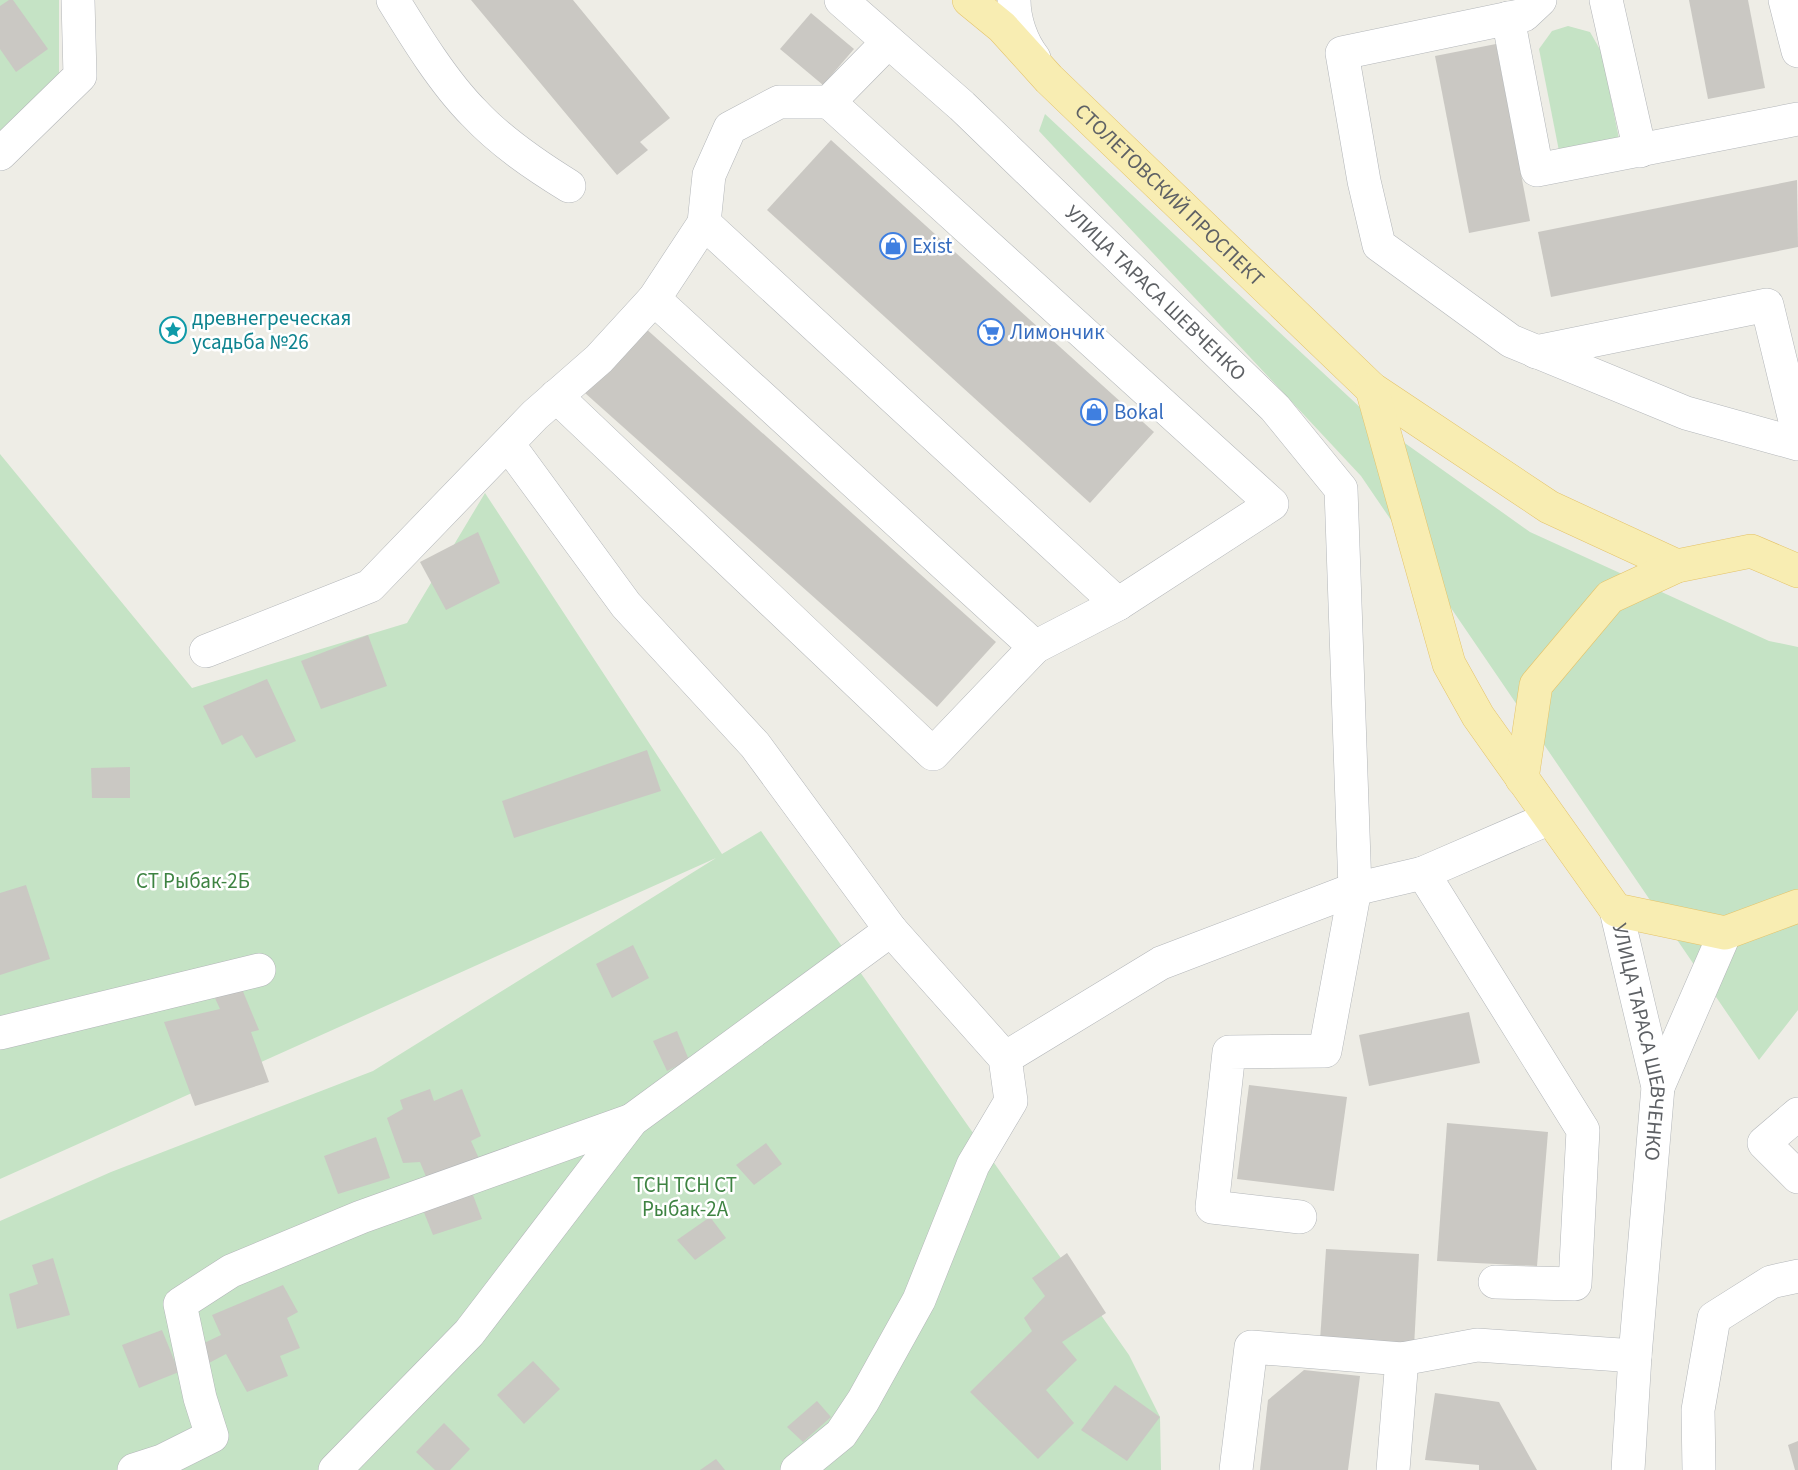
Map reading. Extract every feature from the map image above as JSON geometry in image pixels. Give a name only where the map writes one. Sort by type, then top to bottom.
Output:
[{"type":"main road","name":"СТОЛЕТОВСКИЙ ПРОСПЕКТ","points":[[969,0],[1002,27],[1049,79],[1372,390],[1549,507],[1677,566]]},
{"type":"main road","name":"УЛИЦА ТАРАСА ШЕВЧЕНКО","points":[[1372,390],[1449,664],[1478,716],[1616,910]]},
{"type":"main road","points":[[1522,779],[1536,685],[1610,597],[1677,566],[1751,551],[1798,571]]},
{"type":"main road","points":[[1616,910],[1725,933],[1798,906]]},
{"type":"street","points":[[0,154],[80,76],[78,0]]},
{"type":"street","points":[[393,0],[414,35],[473,112],[526,159],[569,186]]},
{"type":"street","name":"УЛИЦА ТАРАСА ШЕВЧЕНКО","points":[[841,0],[962,106],[1275,408],[1341,489],[1355,889]]},
{"type":"street","points":[[1014,0],[1014,12],[1026,48],[1049,79]]},
{"type":"street","points":[[1540,0],[1524,15],[1342,53],[1364,181],[1379,245],[1511,341],[1686,413],[1798,444]]},
{"type":"street","points":[[1605,0],[1640,151]]},
{"type":"street","points":[[1785,0],[1798,51]]},
{"type":"street","points":[[1508,18],[1537,170],[1798,119]]},
{"type":"street","points":[[829,102],[888,42]]},
{"type":"street","points":[[206,651],[370,586],[556,396],[599,359],[654,299],[704,224],[709,175],[730,128],[779,102],[829,102],[1272,504],[1118,604],[1035,647],[933,754],[556,396]]},
{"type":"street","points":[[704,224],[1118,604]]},
{"type":"street","points":[[654,299],[1035,647]]},
{"type":"street","points":[[1536,352],[1767,305],[1798,433]]},
{"type":"street","points":[[508,444],[626,605],[755,745],[891,930],[1005,1058],[1011,1101],[973,1165],[919,1300],[863,1401],[841,1434],[796,1470]]},
{"type":"street","points":[[1005,1058],[1161,963],[1355,889],[1423,873],[1550,818]]},
{"type":"street","points":[[1423,873],[1583,1130],[1575,1284],[1495,1282]]},
{"type":"street","points":[[1299,1217],[1212,1207],[1229,1053],[1324,1051],[1355,889]]},
{"type":"street","name":"УЛИЦА ТАРАСА ШЕВЧЕНКО","points":[[1616,910],[1658,1087],[1635,1356],[1628,1470]]},
{"type":"street","points":[[334,1470],[469,1333],[632,1120],[891,930]]},
{"type":"street","points":[[1658,1087],[1725,933]]},
{"type":"street","points":[[0,1033],[259,970]]},
{"type":"street","points":[[1798,1114],[1764,1143],[1798,1177]]},
{"type":"street","points":[[135,1470],[162,1461],[212,1436],[200,1398],[180,1304],[231,1271],[361,1217],[632,1120]]},
{"type":"street","points":[[1699,1470],[1698,1410],[1714,1318],[1771,1282],[1798,1276]]},
{"type":"street","points":[[1236,1470],[1251,1347],[1402,1359],[1477,1345],[1635,1356]]},
{"type":"street","points":[[1393,1470],[1402,1359]]},
{"type":"green space","points":[[0,0],[59,0],[59,73],[0,137]]},
{"type":"green space","points":[[1568,26],[1590,32],[1602,53],[1619,139],[1559,151],[1539,49],[1552,31]]},
{"type":"green space","points":[[1045,114],[1378,424],[1530,532],[1769,641],[1798,647],[1798,1010],[1759,1060],[1361,476],[1039,131]]},
{"type":"green space","name":"ТСН ТСН СТ Рыбак-2А","points":[[0,454],[192,688],[407,623],[485,493],[722,854],[761,831],[1129,1355],[1160,1417],[1161,1470],[0,1470],[0,1221],[111,1172],[373,1071],[716,858],[0,1179]]},
{"type":"building","points":[[13,0],[48,49],[16,72],[0,49],[0,6]]},
{"type":"building","points":[[471,0],[573,0],[670,118],[640,142],[648,150],[617,175]]},
{"type":"building","points":[[1689,0],[1748,0],[1765,88],[1708,99]]},
{"type":"building","points":[[811,13],[854,49],[823,85],[780,49]]},
{"type":"building","points":[[1496,44],[1530,221],[1469,233],[1435,56]]},
{"type":"building","points":[[831,140],[1154,432],[1090,503],[767,210]]},
{"type":"building","points":[[1797,180],[1798,247],[1551,297],[1538,232]]},
{"type":"building","points":[[644,327],[996,642],[937,707],[585,393]]},
{"type":"building","points":[[478,532],[500,583],[446,610],[420,562]]},
{"type":"building","points":[[368,635],[387,686],[321,709],[301,661]]},
{"type":"building","points":[[267,679],[296,741],[256,758],[242,735],[222,745],[203,706]]},
{"type":"building","points":[[647,750],[661,791],[514,838],[502,801]]},
{"type":"building","points":[[130,767],[130,798],[92,798],[91,768]]},
{"type":"building","points":[[26,885],[50,959],[0,975],[0,893]]},
{"type":"building","points":[[633,945],[649,978],[612,998],[596,964]]},
{"type":"building","points":[[242,989],[259,1030],[251,1032],[269,1082],[195,1106],[164,1022],[220,1009],[214,996]]},
{"type":"building","points":[[1469,1012],[1480,1063],[1369,1086],[1359,1035]]},
{"type":"building","points":[[677,1031],[689,1060],[667,1071],[653,1041]]},
{"type":"building","points":[[1249,1085],[1347,1097],[1334,1191],[1237,1179]]},
{"type":"building","points":[[430,1089],[434,1101],[462,1089],[481,1136],[471,1141],[481,1163],[427,1179],[420,1162],[403,1163],[387,1118],[403,1109],[400,1100]]},
{"type":"building","points":[[1447,1123],[1548,1132],[1537,1266],[1437,1261]]},
{"type":"building","points":[[376,1137],[390,1178],[338,1194],[324,1156]]},
{"type":"building","points":[[766,1143],[782,1164],[754,1185],[736,1165]]},
{"type":"building","points":[[470,1187],[482,1219],[433,1235],[421,1205]]},
{"type":"building","points":[[710,1217],[726,1238],[695,1260],[677,1240]]},
{"type":"building","points":[[1326,1249],[1419,1254],[1414,1347],[1320,1341]]},
{"type":"building","points":[[1067,1253],[1106,1313],[1062,1342],[1077,1360],[1046,1390],[1074,1423],[1038,1459],[970,1392],[1032,1331],[1024,1318],[1045,1296],[1032,1278]]},
{"type":"building","points":[[53,1258],[70,1315],[17,1329],[9,1294],[38,1284],[32,1265]]},
{"type":"building","points":[[283,1285],[298,1312],[287,1318],[300,1348],[280,1356],[288,1376],[247,1392],[226,1354],[209,1363],[202,1344],[221,1335],[212,1315]]},
{"type":"building","points":[[162,1330],[179,1372],[139,1388],[122,1345]]},
{"type":"building","points":[[533,1361],[560,1389],[524,1424],[497,1395]]},
{"type":"building","points":[[1304,1370],[1360,1376],[1348,1470],[1260,1470],[1268,1400]]},
{"type":"building","points":[[1115,1385],[1160,1417],[1127,1461],[1081,1430]]},
{"type":"building","points":[[1435,1393],[1499,1402],[1537,1470],[1479,1470],[1479,1465],[1425,1460]]},
{"type":"building","points":[[817,1401],[831,1417],[803,1442],[787,1427]]},
{"type":"building","points":[[444,1423],[470,1449],[450,1470],[435,1470],[416,1452]]},
{"type":"building","points":[[1798,1441],[1798,1470],[1795,1470],[1788,1445]]},
{"type":"building","points":[[716,1459],[725,1470],[700,1470]]},
{"type":"place","name":"Exist","points":[[893,246]]},
{"type":"place","name":"древнегреческая усадьба №26","points":[[173,330]]},
{"type":"place","name":"Лимончик","points":[[991,332]]},
{"type":"place","name":"Bokal","points":[[1094,412]]},
{"type":"park label","name":"СТ Рыбак-2Б","points":[[193,881]]}]
